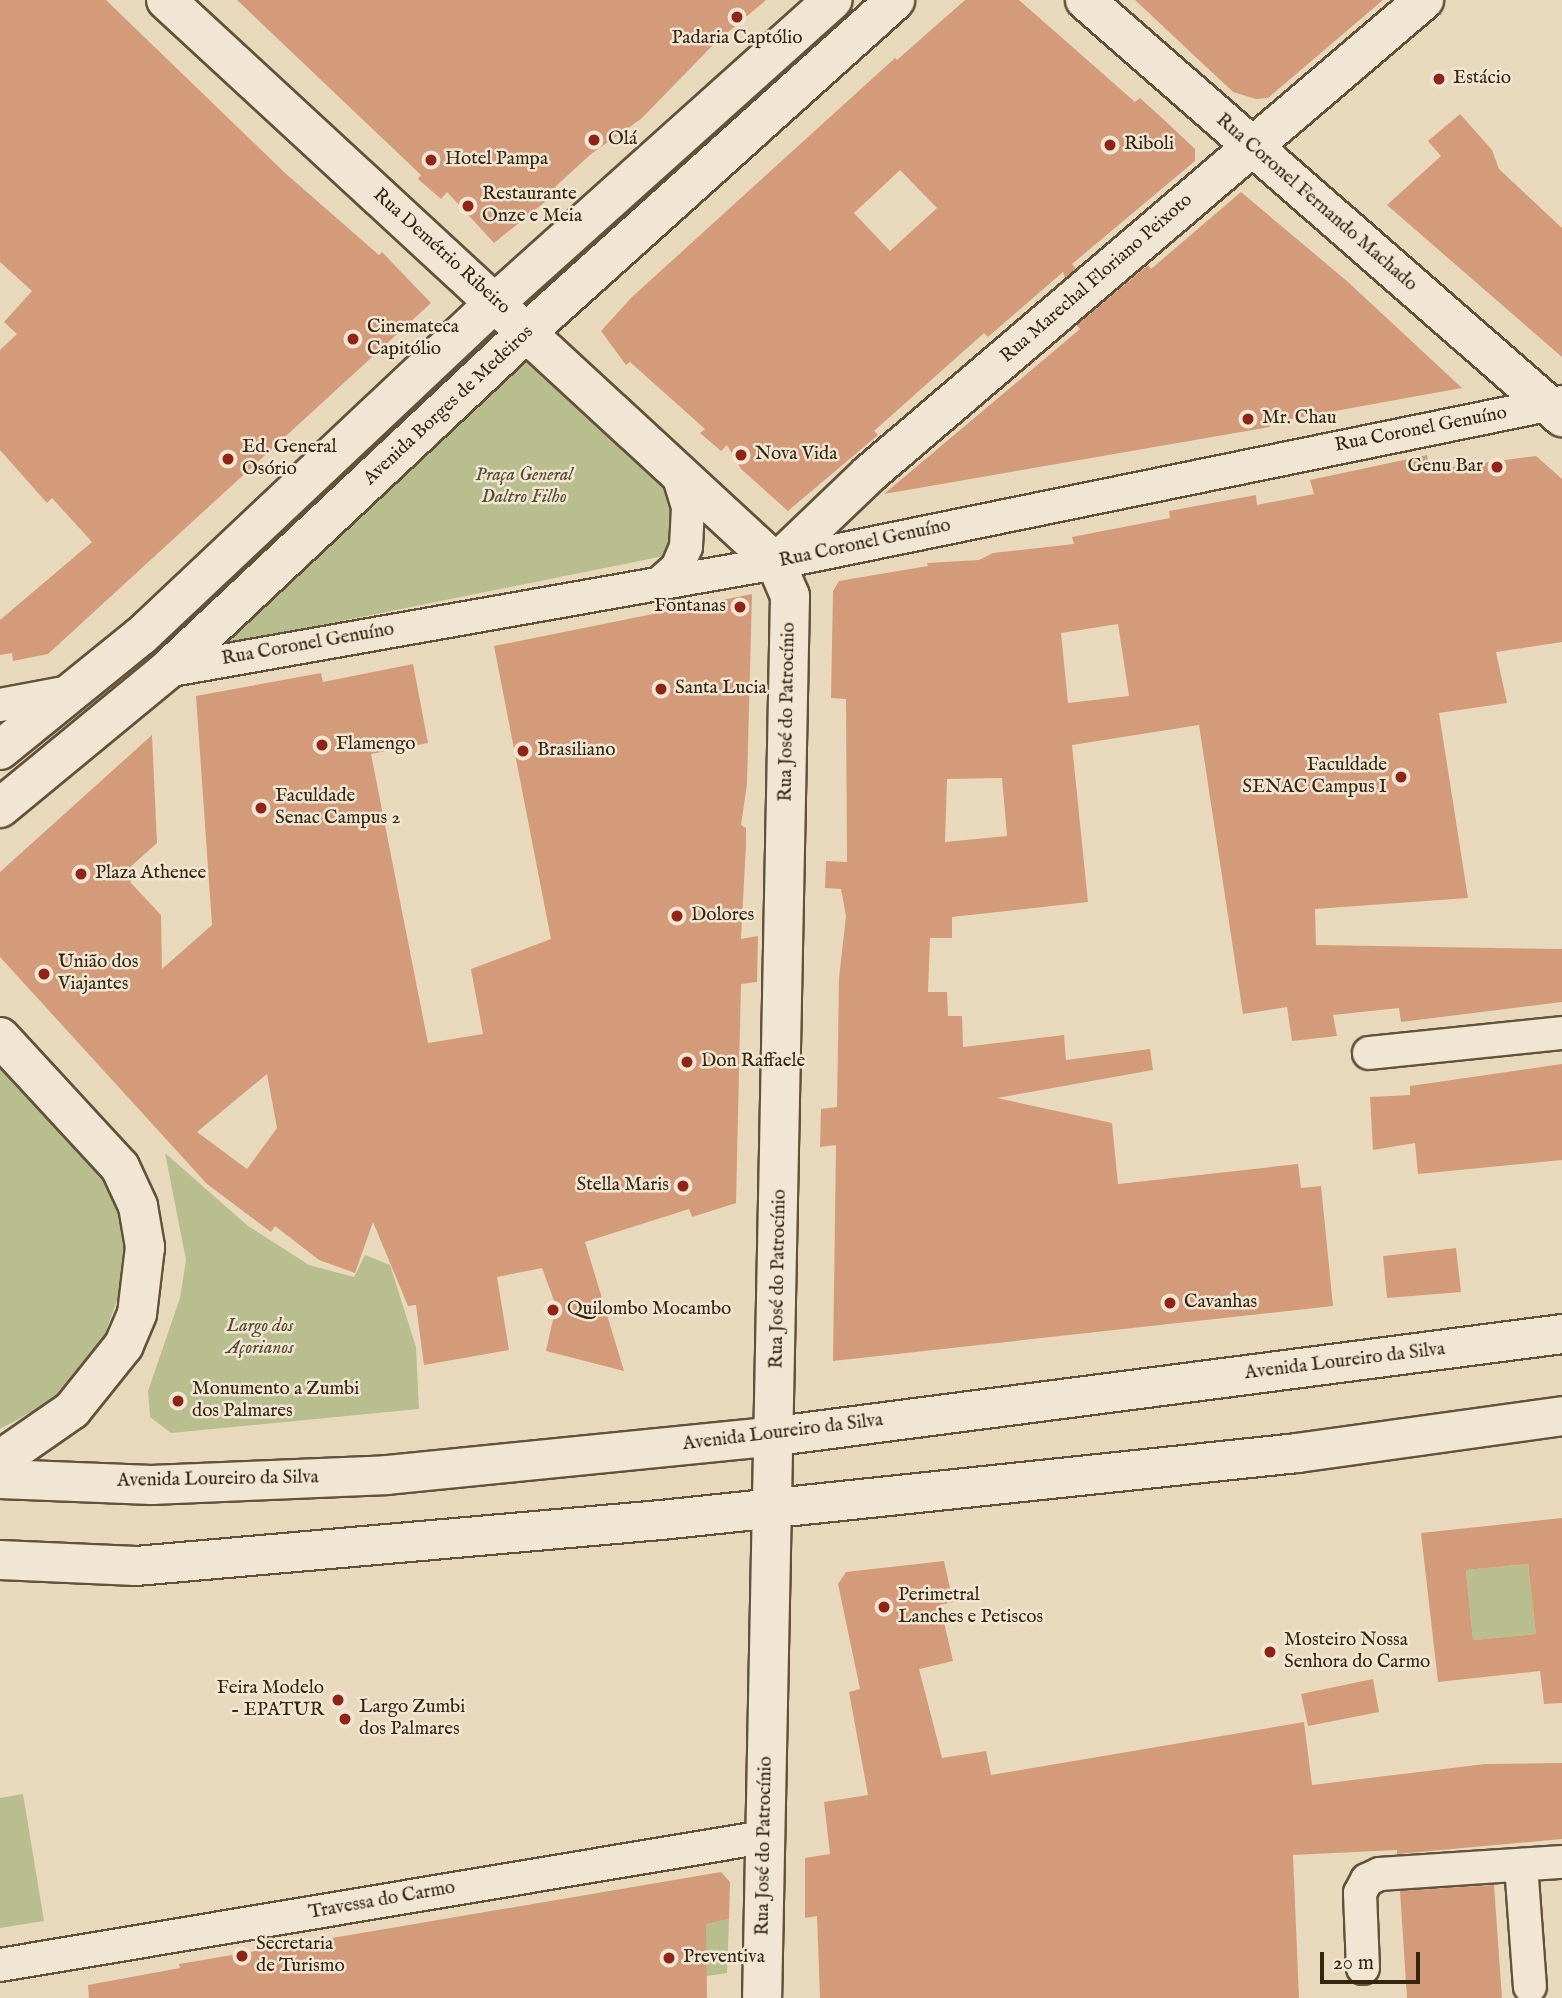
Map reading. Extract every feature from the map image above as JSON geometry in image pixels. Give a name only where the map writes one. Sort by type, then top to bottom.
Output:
[{"type":"main road","name":"Rua Demétrio Ribeiro","points":[[166,0],[528,331],[679,477],[775,563]]},
{"type":"main road","points":[[0,750],[76,691],[496,302],[832,0]]},
{"type":"main road","name":"Avenida Borges de Medeiros","points":[[0,808],[166,671],[528,331],[895,0]]},
{"type":"main road","name":"Rua Coronel Fernando Machado","points":[[1085,0],[1251,147],[1558,408]]},
{"type":"main road","name":"Rua Marechal Floriano Peixoto","points":[[775,563],[869,474],[1424,0]]},
{"type":"main road","name":"Rua José do Patrocínio","points":[[762,1998],[764,1837],[777,1436],[790,596],[775,563]]},
{"type":"main road","points":[[0,1037],[120,1167],[138,1206],[145,1247],[137,1314],[124,1345],[72,1410],[0,1460]]},
{"type":"main road","name":"Avenida Loureiro da Silva","points":[[0,1479],[152,1485],[387,1475],[777,1436],[1562,1334]]},
{"type":"main road","points":[[0,1560],[136,1566],[774,1508],[1297,1453],[1562,1416]]},
{"type":"street","name":"Rua Coronel Genuíno","points":[[166,671],[663,580],[775,563],[1558,408]]},
{"type":"street","points":[[663,580],[677,568],[686,547],[688,507],[679,477]]},
{"type":"street","points":[[0,705],[76,691]]},
{"type":"street","points":[[1369,1053],[1562,1033]]},
{"type":"street","name":"Travessa do Carmo","points":[[0,1965],[764,1837]]},
{"type":"street","points":[[1363,1968],[1360,1892],[1367,1880],[1380,1874],[1562,1863]]},
{"type":"street","points":[[1521,1865],[1530,1987]]},
{"type":"green space","name":"Praça General Daltro Filho","points":[[525,355],[663,488],[678,534],[669,555],[218,646]]},
{"type":"green space","points":[[0,1056],[90,1156],[122,1206],[127,1245],[125,1278],[101,1345],[60,1396],[0,1429]]},
{"type":"green space","name":"Largo dos Açorianos","points":[[165,1153],[248,1226],[309,1265],[354,1277],[365,1255],[390,1265],[416,1347],[419,1409],[171,1433],[150,1417],[148,1391],[180,1298],[186,1260]]},
{"type":"green space","points":[[1528,1564],[1536,1634],[1473,1640],[1466,1570]]},
{"type":"green space","points":[[23,1794],[44,1921],[0,1928],[0,1798]]},
{"type":"green space","name":"Preventiva","points":[[729,1919],[727,1973],[562,1998],[652,1935]]},
{"type":"building","points":[[0,0],[106,0],[285,173],[379,255],[382,252],[431,303],[48,654],[13,661],[12,653],[0,655],[0,620],[92,542],[52,498],[47,503],[0,450],[0,350],[17,334],[4,322],[32,291],[0,262]]},
{"type":"building","points":[[237,0],[766,0],[714,44],[641,119],[591,154],[556,186],[556,193],[494,243],[447,192],[441,199],[418,179],[421,175]]},
{"type":"building","points":[[965,0],[1019,0],[1135,102],[1140,98],[1161,117],[1195,149],[1195,161],[1072,264],[1076,269],[1065,278],[1063,272],[988,337],[984,333],[874,431],[878,435],[788,511],[741,469],[727,445],[721,451],[700,433],[705,429],[630,362],[626,365],[601,331],[632,297],[895,58],[897,60]],"holes":[[[900,170],[937,208],[890,251],[854,213]]]},
{"type":"building","points":[[1135,0],[1383,0],[1268,98],[1256,99],[1233,92]]},
{"type":"building","points":[[1460,114],[1492,150],[1499,169],[1562,228],[1562,357],[1387,205],[1441,156],[1428,141]]},
{"type":"building","points":[[1241,192],[1348,282],[1462,388],[1269,423],[1270,427],[884,494],[1080,329],[1077,325],[1148,265],[1151,269]]},
{"type":"building","points":[[1427,455],[1430,470],[1536,456],[1562,479],[1562,642],[1496,652],[1507,703],[1439,713],[1468,898],[1315,909],[1316,945],[1562,949],[1562,1002],[1401,1022],[1399,1008],[1333,1015],[1337,1036],[1292,1041],[1287,1007],[1243,1014],[1199,725],[1072,745],[1088,902],[952,917],[952,938],[930,938],[928,992],[947,992],[948,1016],[962,1016],[963,1047],[1064,1035],[1066,1060],[1150,1049],[1153,1070],[997,1098],[1112,1123],[1118,1184],[1298,1164],[1301,1188],[1321,1186],[1333,1306],[833,1361],[836,1145],[820,1147],[821,1109],[837,1107],[839,978],[846,916],[841,889],[825,888],[826,861],[847,862],[846,699],[831,698],[833,591],[839,581],[928,566],[927,563],[979,560],[993,553],[1074,544],[1072,537],[1170,518],[1169,511],[1256,495],[1257,505],[1314,494],[1310,480]],"holes":[[[1118,624],[1129,696],[1068,703],[1061,633]],[[1002,778],[1007,836],[945,842],[947,779]]]},
{"type":"building","points":[[752,594],[747,784],[741,825],[746,828],[746,844],[741,939],[758,936],[757,982],[741,984],[736,1203],[692,1217],[689,1209],[585,1242],[624,1371],[546,1351],[556,1306],[542,1268],[497,1277],[509,1350],[424,1365],[416,1305],[408,1306],[373,1222],[355,1273],[319,1260],[275,1226],[271,1232],[207,1184],[0,957],[0,872],[152,735],[157,843],[127,870],[134,878],[130,882],[161,915],[162,969],[212,925],[196,696],[321,673],[323,682],[413,664],[428,743],[371,754],[428,1043],[483,1034],[471,969],[551,939],[494,646]],"holes":[[[267,1074],[277,1128],[247,1169],[197,1132]]]},
{"type":"building","points":[[1562,1064],[1562,1160],[1418,1174],[1415,1143],[1373,1150],[1370,1097],[1410,1095],[1410,1086]]},
{"type":"building","points":[[1456,1248],[1461,1292],[1387,1298],[1383,1256]]},
{"type":"building","points":[[1562,1518],[1562,1703],[1544,1704],[1540,1671],[1438,1682],[1421,1533]],"holes":[[[1528,1564],[1536,1634],[1473,1640],[1466,1570]]]},
{"type":"building","points":[[944,1561],[953,1602],[940,1605],[953,1661],[919,1669],[942,1758],[986,1751],[991,1775],[1304,1722],[1312,1785],[1485,1764],[1562,1763],[1562,1839],[1397,1854],[1397,1850],[1293,1855],[1299,1998],[820,1998],[817,1916],[805,1918],[805,1858],[830,1854],[824,1802],[868,1795],[849,1692],[860,1689],[838,1584],[846,1572]]},
{"type":"building","points":[[1373,1679],[1379,1712],[1308,1726],[1301,1694]]},
{"type":"building","points":[[721,1872],[730,1882],[729,1919],[706,1924],[707,1998],[89,1998],[88,1985],[180,1968],[179,1964]]},
{"type":"building","points":[[1494,1885],[1502,1998],[1407,1998],[1400,1891]]},
{"type":"place","name":"Padaria Captólio","points":[[737,17]]},
{"type":"place","name":"Estácio","points":[[1439,79]]},
{"type":"place","name":"Olá","points":[[594,140]]},
{"type":"place","name":"Riboli","points":[[1110,145]]},
{"type":"place","name":"Hotel Pampa","points":[[431,160]]},
{"type":"place","name":"Restaurante Onze e Meia","points":[[468,206]]},
{"type":"place","name":"Cinemateca Capitólio","points":[[353,339]]},
{"type":"place","name":"Mr. Chau","points":[[1248,419]]},
{"type":"place","name":"Nova Vida","points":[[741,455]]},
{"type":"place","name":"Ed. General Osório","points":[[228,459]]},
{"type":"place","name":"Genu Bar","points":[[1497,467]]},
{"type":"place","name":"Fontanas","points":[[740,607]]},
{"type":"place","name":"Santa Lucia","points":[[661,689]]},
{"type":"place","name":"Flamengo","points":[[322,745]]},
{"type":"place","name":"Brasiliano","points":[[523,751]]},
{"type":"place","name":"Faculdade SENAC Campus I","points":[[1401,777]]},
{"type":"place","name":"Faculdade Senac Campus 2","points":[[261,808]]},
{"type":"place","name":"Plaza Athenee","points":[[81,874]]},
{"type":"place","name":"Dolores","points":[[677,916]]},
{"type":"place","name":"União dos Viajantes","points":[[44,974]]},
{"type":"place","name":"Don Raffaele","points":[[687,1062]]},
{"type":"place","name":"Stella Maris","points":[[683,1186]]},
{"type":"place","name":"Cavanhas","points":[[1170,1303]]},
{"type":"place","name":"Quilombo Mocambo","points":[[553,1310]]},
{"type":"place","name":"Monumento a Zumbi dos Palmares","points":[[178,1401]]},
{"type":"place","name":"Perimetral Lanches e Petiscos","points":[[884,1607]]},
{"type":"place","name":"Mosteiro Nossa Senhora do Carmo","points":[[1270,1652]]},
{"type":"place","name":"Feira Modelo - EPATUR","points":[[338,1700]]},
{"type":"place","name":"Largo Zumbi dos Palmares","points":[[345,1719]]},
{"type":"place","name":"Secretaria de Turismo","points":[[242,1956]]},
{"type":"place","name":"Preventiva","points":[[669,1958]]}]
